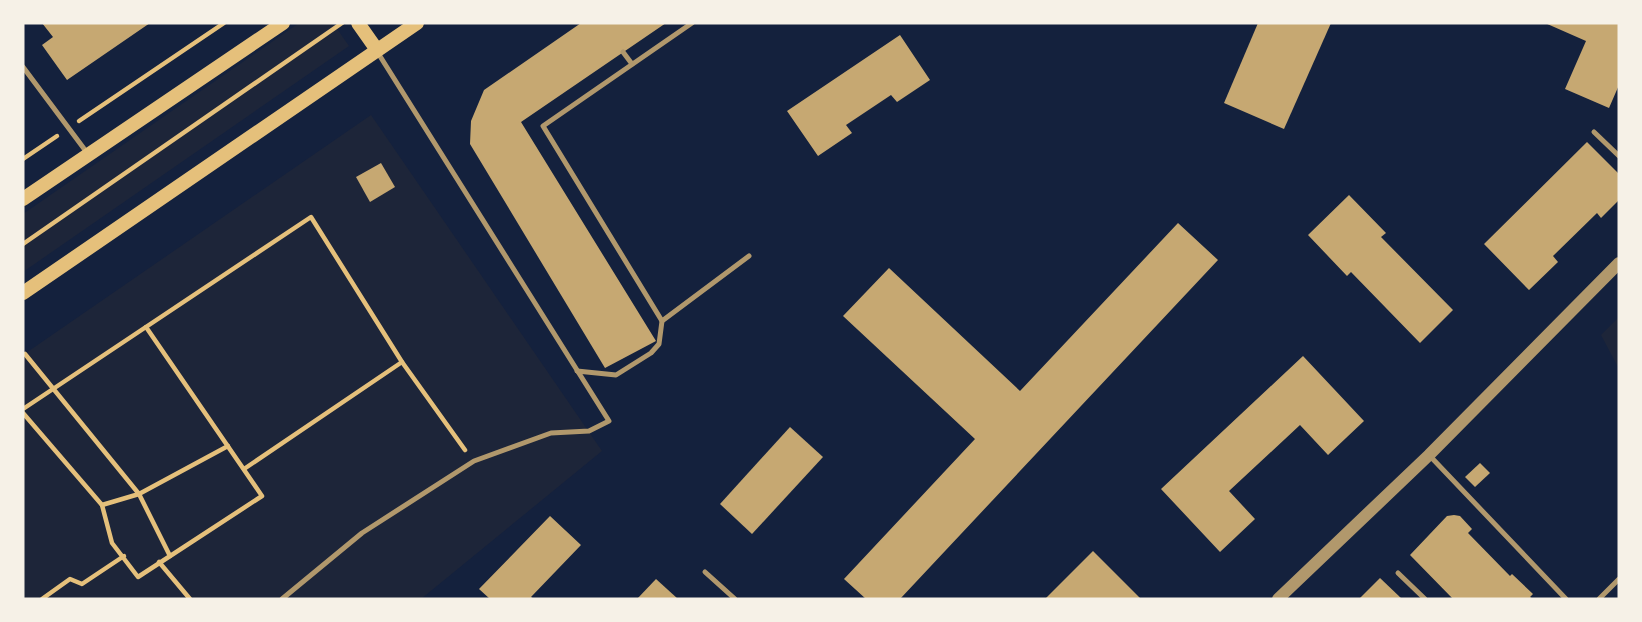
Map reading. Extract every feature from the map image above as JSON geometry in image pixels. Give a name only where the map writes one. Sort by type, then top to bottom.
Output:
[{"type":"main road","points":[[23,199],[283,23]]},
{"type":"main road","points":[[358,23],[377,50]]},
{"type":"main road","points":[[23,293],[416,23]]},
{"type":"street","points":[[1278,599],[1429,455],[1619,263]]},
{"type":"lane","points":[[577,370],[616,375],[651,353],[660,344],[662,321],[543,126],[692,23]]},
{"type":"lane","points":[[282,599],[362,533],[474,461],[551,433],[589,432],[608,421],[377,50]]},
{"type":"lane","points":[[623,52],[632,64]]},
{"type":"lane","points":[[23,67],[89,155]]},
{"type":"lane","points":[[1594,132],[1619,156]]},
{"type":"lane","points":[[662,321],[749,256]]},
{"type":"lane","points":[[1429,455],[1566,599]]},
{"type":"lane","points":[[705,572],[735,599]]},
{"type":"lane","points":[[1398,573],[1425,599]]},
{"type":"lane","points":[[1599,599],[1619,579]]},
{"type":"path","points":[[23,159],[224,23]]},
{"type":"path","points":[[23,244],[336,27]]},
{"type":"path","points":[[146,327],[262,496],[138,577],[112,543],[102,505],[23,411],[146,327],[311,217],[402,362],[474,461]]},
{"type":"path","points":[[25,354],[139,494],[170,556]]},
{"type":"path","points":[[244,470],[402,362]]},
{"type":"path","points":[[102,505],[139,494],[228,446]]},
{"type":"path","points":[[42,599],[70,579],[82,584],[124,556]]},
{"type":"path","points":[[159,562],[190,599]]},
{"type":"shaded area","points":[[299,23],[333,23],[349,46],[23,272],[23,214]]},
{"type":"shaded area","points":[[371,115],[602,451],[421,599],[23,599],[23,355]]},
{"type":"shaded area","points":[[1619,317],[1619,369],[1601,335]]},
{"type":"building","points":[[42,23],[150,23],[67,80],[42,45],[53,37]]},
{"type":"building","points":[[581,23],[666,23],[521,122],[656,341],[605,368],[470,144],[471,121],[484,90]]},
{"type":"building","points":[[1258,23],[1331,23],[1284,129],[1224,103]]},
{"type":"building","points":[[1545,23],[1619,23],[1619,85],[1609,108],[1565,89],[1586,41]]},
{"type":"building","points":[[900,35],[930,80],[897,102],[891,95],[846,125],[852,133],[818,156],[787,111]]},
{"type":"building","points":[[1587,142],[1619,174],[1619,200],[1601,218],[1597,213],[1553,256],[1558,262],[1529,290],[1484,244]]},
{"type":"building","points":[[381,163],[395,187],[370,202],[356,177]]},
{"type":"building","points":[[1349,195],[1386,233],[1381,237],[1453,310],[1420,343],[1351,272],[1347,276],[1308,235]]},
{"type":"building","points":[[1178,223],[1218,260],[900,599],[866,599],[844,579],[975,439],[843,316],[889,268],[1020,391]]},
{"type":"building","points":[[1303,356],[1364,421],[1328,455],[1300,425],[1229,491],[1255,519],[1220,552],[1161,489]]},
{"type":"building","points":[[790,427],[823,457],[752,534],[720,504]]},
{"type":"building","points":[[1480,463],[1490,473],[1475,487],[1465,477]]},
{"type":"building","points":[[550,516],[581,545],[531,597],[534,599],[490,599],[479,589]]},
{"type":"building","points":[[1447,516],[1460,516],[1472,529],[1468,533],[1510,576],[1512,574],[1533,594],[1530,597],[1533,599],[1453,599],[1410,555]]},
{"type":"building","points":[[1093,551],[1141,599],[1045,599]]},
{"type":"building","points":[[1380,578],[1402,599],[1359,599]]},
{"type":"building","points":[[656,579],[678,599],[637,599]]}]
